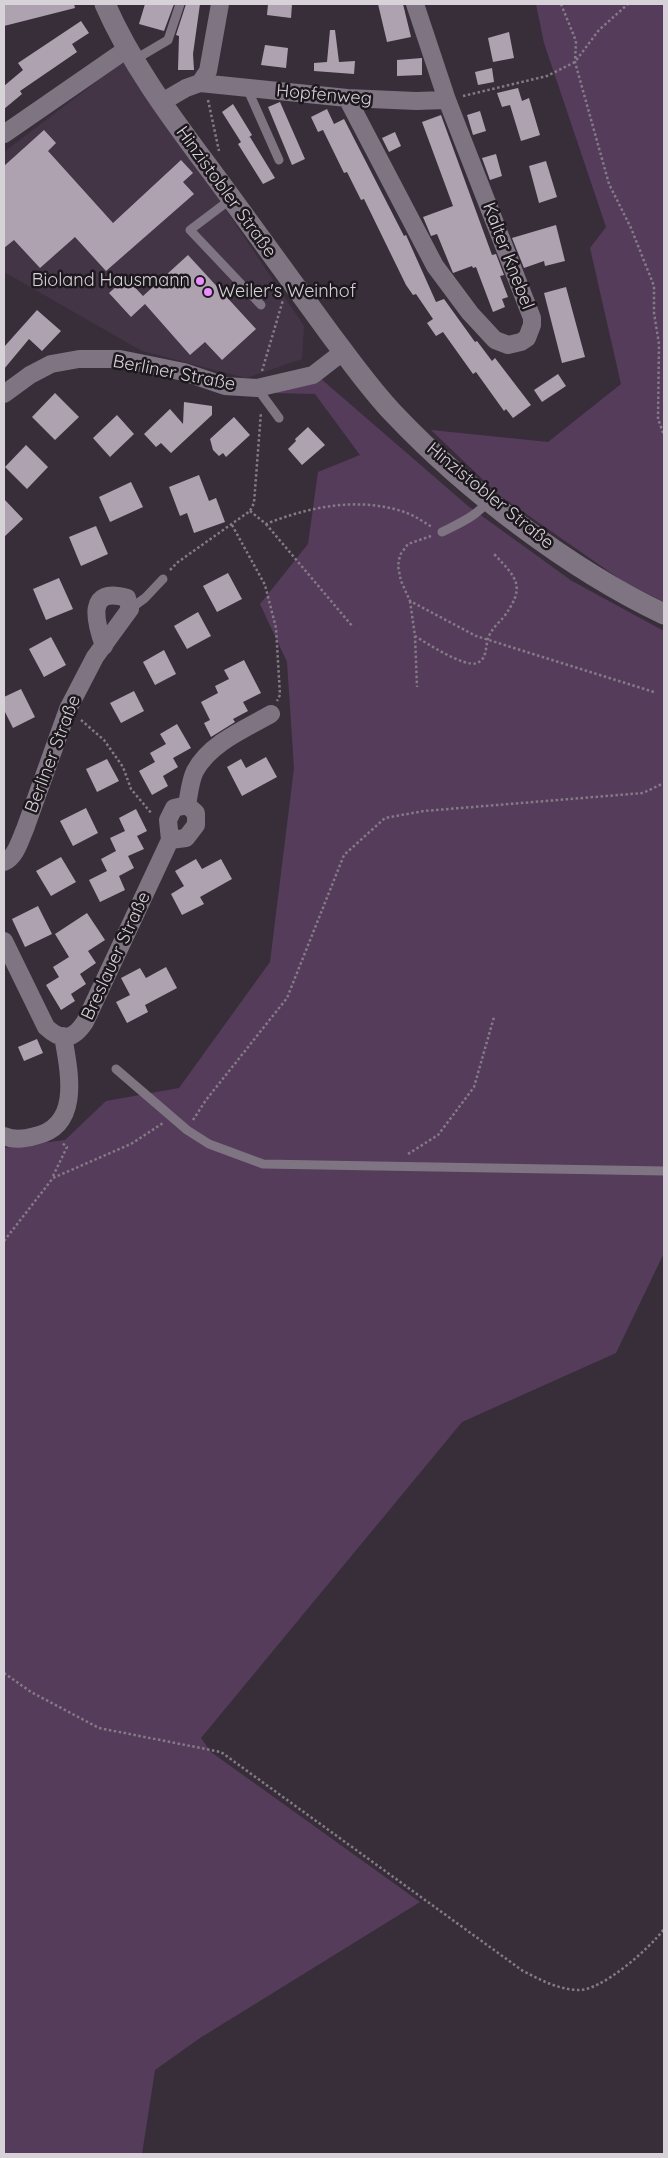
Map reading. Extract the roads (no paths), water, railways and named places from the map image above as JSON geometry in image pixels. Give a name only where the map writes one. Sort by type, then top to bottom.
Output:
[{"type":"street","name":"Hinzistobler Straße","points":[[105,4],[130,54],[162,102],[290,279],[394,414],[437,456],[490,500],[559,552],[664,614]]},
{"type":"street","points":[[162,102],[186,88],[200,84],[208,72],[220,4]]},
{"type":"street","name":"Kalter Knebel","points":[[347,98],[435,266],[470,313],[495,340],[508,345],[527,338],[532,325],[532,318],[447,100],[415,4]]},
{"type":"street","points":[[4,134],[130,54]]},
{"type":"street","name":"Hopfenweg","points":[[200,84],[347,98],[416,101],[447,100]]},
{"type":"street","name":"Berliner Straße","points":[[4,394],[30,375],[51,364],[79,359],[120,359],[184,372],[225,386],[257,388],[313,375],[344,351]]},
{"type":"street","points":[[104,646],[96,623],[95,608],[102,598],[116,595],[127,598],[130,609]]},
{"type":"street","name":"Berliner Straße","points":[[4,862],[8,860],[17,848],[68,709],[104,646],[130,609]]},
{"type":"street","name":"Breslauer Straße","points":[[4,941],[46,1026],[55,1035],[72,1036],[79,1032],[86,1022],[170,840],[186,838],[196,825],[196,813],[187,805],[194,772],[206,756],[217,746],[271,714]]},
{"type":"street","points":[[4,1136],[28,1138],[49,1131],[60,1121],[68,1107],[70,1078],[63,1036]]},
{"type":"lane","points":[[130,54],[168,40],[180,4]]},
{"type":"lane","points":[[247,88],[279,160]]},
{"type":"lane","points":[[232,199],[190,230],[261,305]]},
{"type":"lane","points":[[257,388],[279,418]]},
{"type":"lane","points":[[442,532],[466,520],[482,509],[490,500]]},
{"type":"lane","points":[[130,609],[145,598],[163,579]]},
{"type":"lane","points":[[116,1068],[187,1130],[209,1144],[263,1164],[664,1172]]},
{"type":"place","name":"Bioland Hausmann","points":[[200,281]]},
{"type":"place","name":"Weiler's Weinhof","points":[[208,292]]}]
